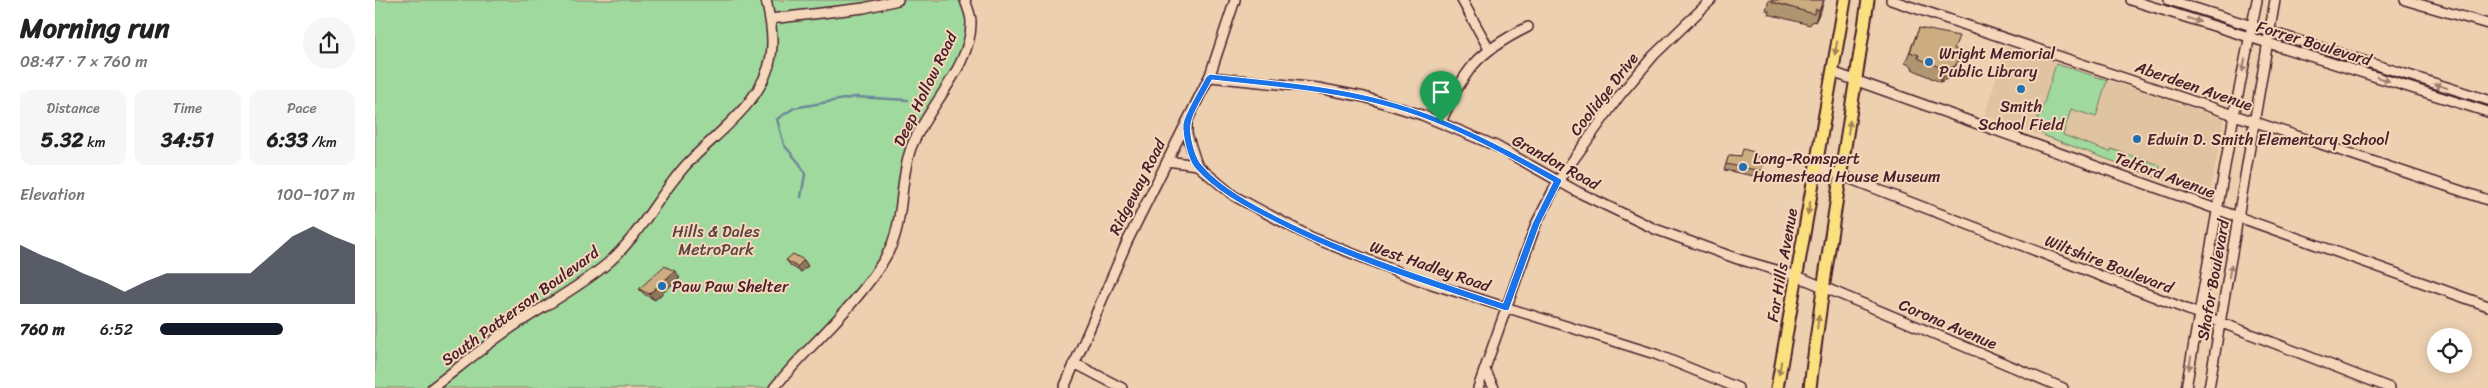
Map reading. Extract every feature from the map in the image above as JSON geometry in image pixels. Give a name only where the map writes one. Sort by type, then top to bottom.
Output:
[{"type":"main road","name":"Far Hills Avenue","points":[[1777,388],[1845,0]]},
{"type":"main road","points":[[1810,388],[1822,287],[1842,177],[1868,0]]},
{"type":"street","name":"South Patterson Boulevard","points":[[432,388],[516,324],[586,279],[619,252],[675,178],[742,108],[763,80],[773,50],[766,0]]},
{"type":"street","points":[[770,19],[864,8],[898,0]]},
{"type":"street","name":"Deep Hollow Road","points":[[774,388],[867,283],[896,238],[900,223],[906,165],[911,148],[922,125],[946,86],[970,32],[971,21],[965,0]]},
{"type":"street","name":"Ridgeway Road","points":[[1064,388],[1121,253],[1210,77],[1227,32],[1235,0]]},
{"type":"street","points":[[1463,0],[1489,49]]},
{"type":"street","name":"Coolidge Drive","points":[[1478,388],[1536,224],[1558,181],[1620,95],[1654,55],[1711,0]]},
{"type":"street","name":"Aberdeen Avenue","points":[[1891,0],[2488,200]]},
{"type":"street","name":"Forrer Boulevard","points":[[2131,0],[2488,112]]},
{"type":"street","name":"Forrer Boulevard","points":[[2169,0],[2488,100]]},
{"type":"street","name":"Shafor Boulevard","points":[[2186,388],[2219,210],[2234,115],[2257,0]]},
{"type":"street","name":"Shafor Boulevard","points":[[2209,388],[2275,0]]},
{"type":"street","points":[[2405,0],[2488,24]]},
{"type":"street","points":[[1441,122],[1465,75],[1489,49],[1527,27]]},
{"type":"street","name":"Telford Avenue","points":[[1832,72],[2488,306]]},
{"type":"street","name":"Grandon Road","points":[[1210,77],[1333,91],[1393,105],[1441,122],[1496,146],[1558,181],[1655,229],[1738,259],[1797,276],[1822,287]]},
{"type":"street","points":[[1167,160],[1197,165],[1189,142],[1187,124]]},
{"type":"street","name":"West Hadley Road","points":[[1197,165],[1234,196],[1311,237],[1419,280],[1618,341],[1738,388]]},
{"type":"street","name":"Wiltshire Boulevard","points":[[1817,166],[2391,388]]},
{"type":"street","name":"Corona Avenue","points":[[1822,287],[2063,388]]},
{"type":"street","points":[[1074,363],[1122,388]]},
{"type":"street","points":[[1485,370],[1494,388]]},
{"type":"shaded area","name":"Edwin D. Smith Elementary School","points":[[2006,46],[2224,119],[2209,198],[1985,115]]},
{"type":"green space","name":"Hills & Dales MetroPark","points":[[375,0],[965,0],[971,21],[967,43],[917,134],[887,256],[774,388],[375,388]]},
{"type":"green space","points":[[2056,64],[2107,80],[2096,117],[2071,109],[2063,135],[2110,152],[2111,149],[2160,165],[2158,178],[2045,136],[2035,127],[2039,114],[2043,115],[2041,112]]},
{"type":"building","points":[[1773,0],[1824,0],[1819,10],[1816,9],[1814,14],[1772,2]]},
{"type":"building","points":[[1919,28],[1959,36],[1954,49],[1963,51],[1955,66],[1946,70],[1918,58],[1919,55],[1910,52]]},
{"type":"building","points":[[1743,149],[1754,152],[1753,155],[1764,159],[1761,171],[1726,164],[1729,155],[1741,156]]},
{"type":"building","points":[[793,254],[804,260],[797,267],[786,260]]},
{"type":"building","points":[[664,266],[675,271],[649,294],[639,289]]},
{"type":"waterway","points":[[801,197],[805,174],[800,164],[784,145],[777,119],[794,108],[855,97],[908,100]]},
{"type":"place","name":"Wright Memorial Public Library","points":[[1929,62]]},
{"type":"place","name":"Smith School Field","points":[[2021,89]]},
{"type":"place","name":"Edwin D. Smith Elementary School","points":[[2137,139]]},
{"type":"place","name":"Long-Romspert Homestead House Museum","points":[[1743,167]]},
{"type":"place","name":"Paw Paw Shelter","points":[[662,286]]},
{"type":"route","points":[[1210,77],[1318,88],[1393,105],[1441,122],[1496,146],[1558,181],[1536,224],[1506,308],[1379,265],[1311,237],[1251,207],[1219,185],[1197,165],[1187,134],[1187,124],[1210,77]]}]
